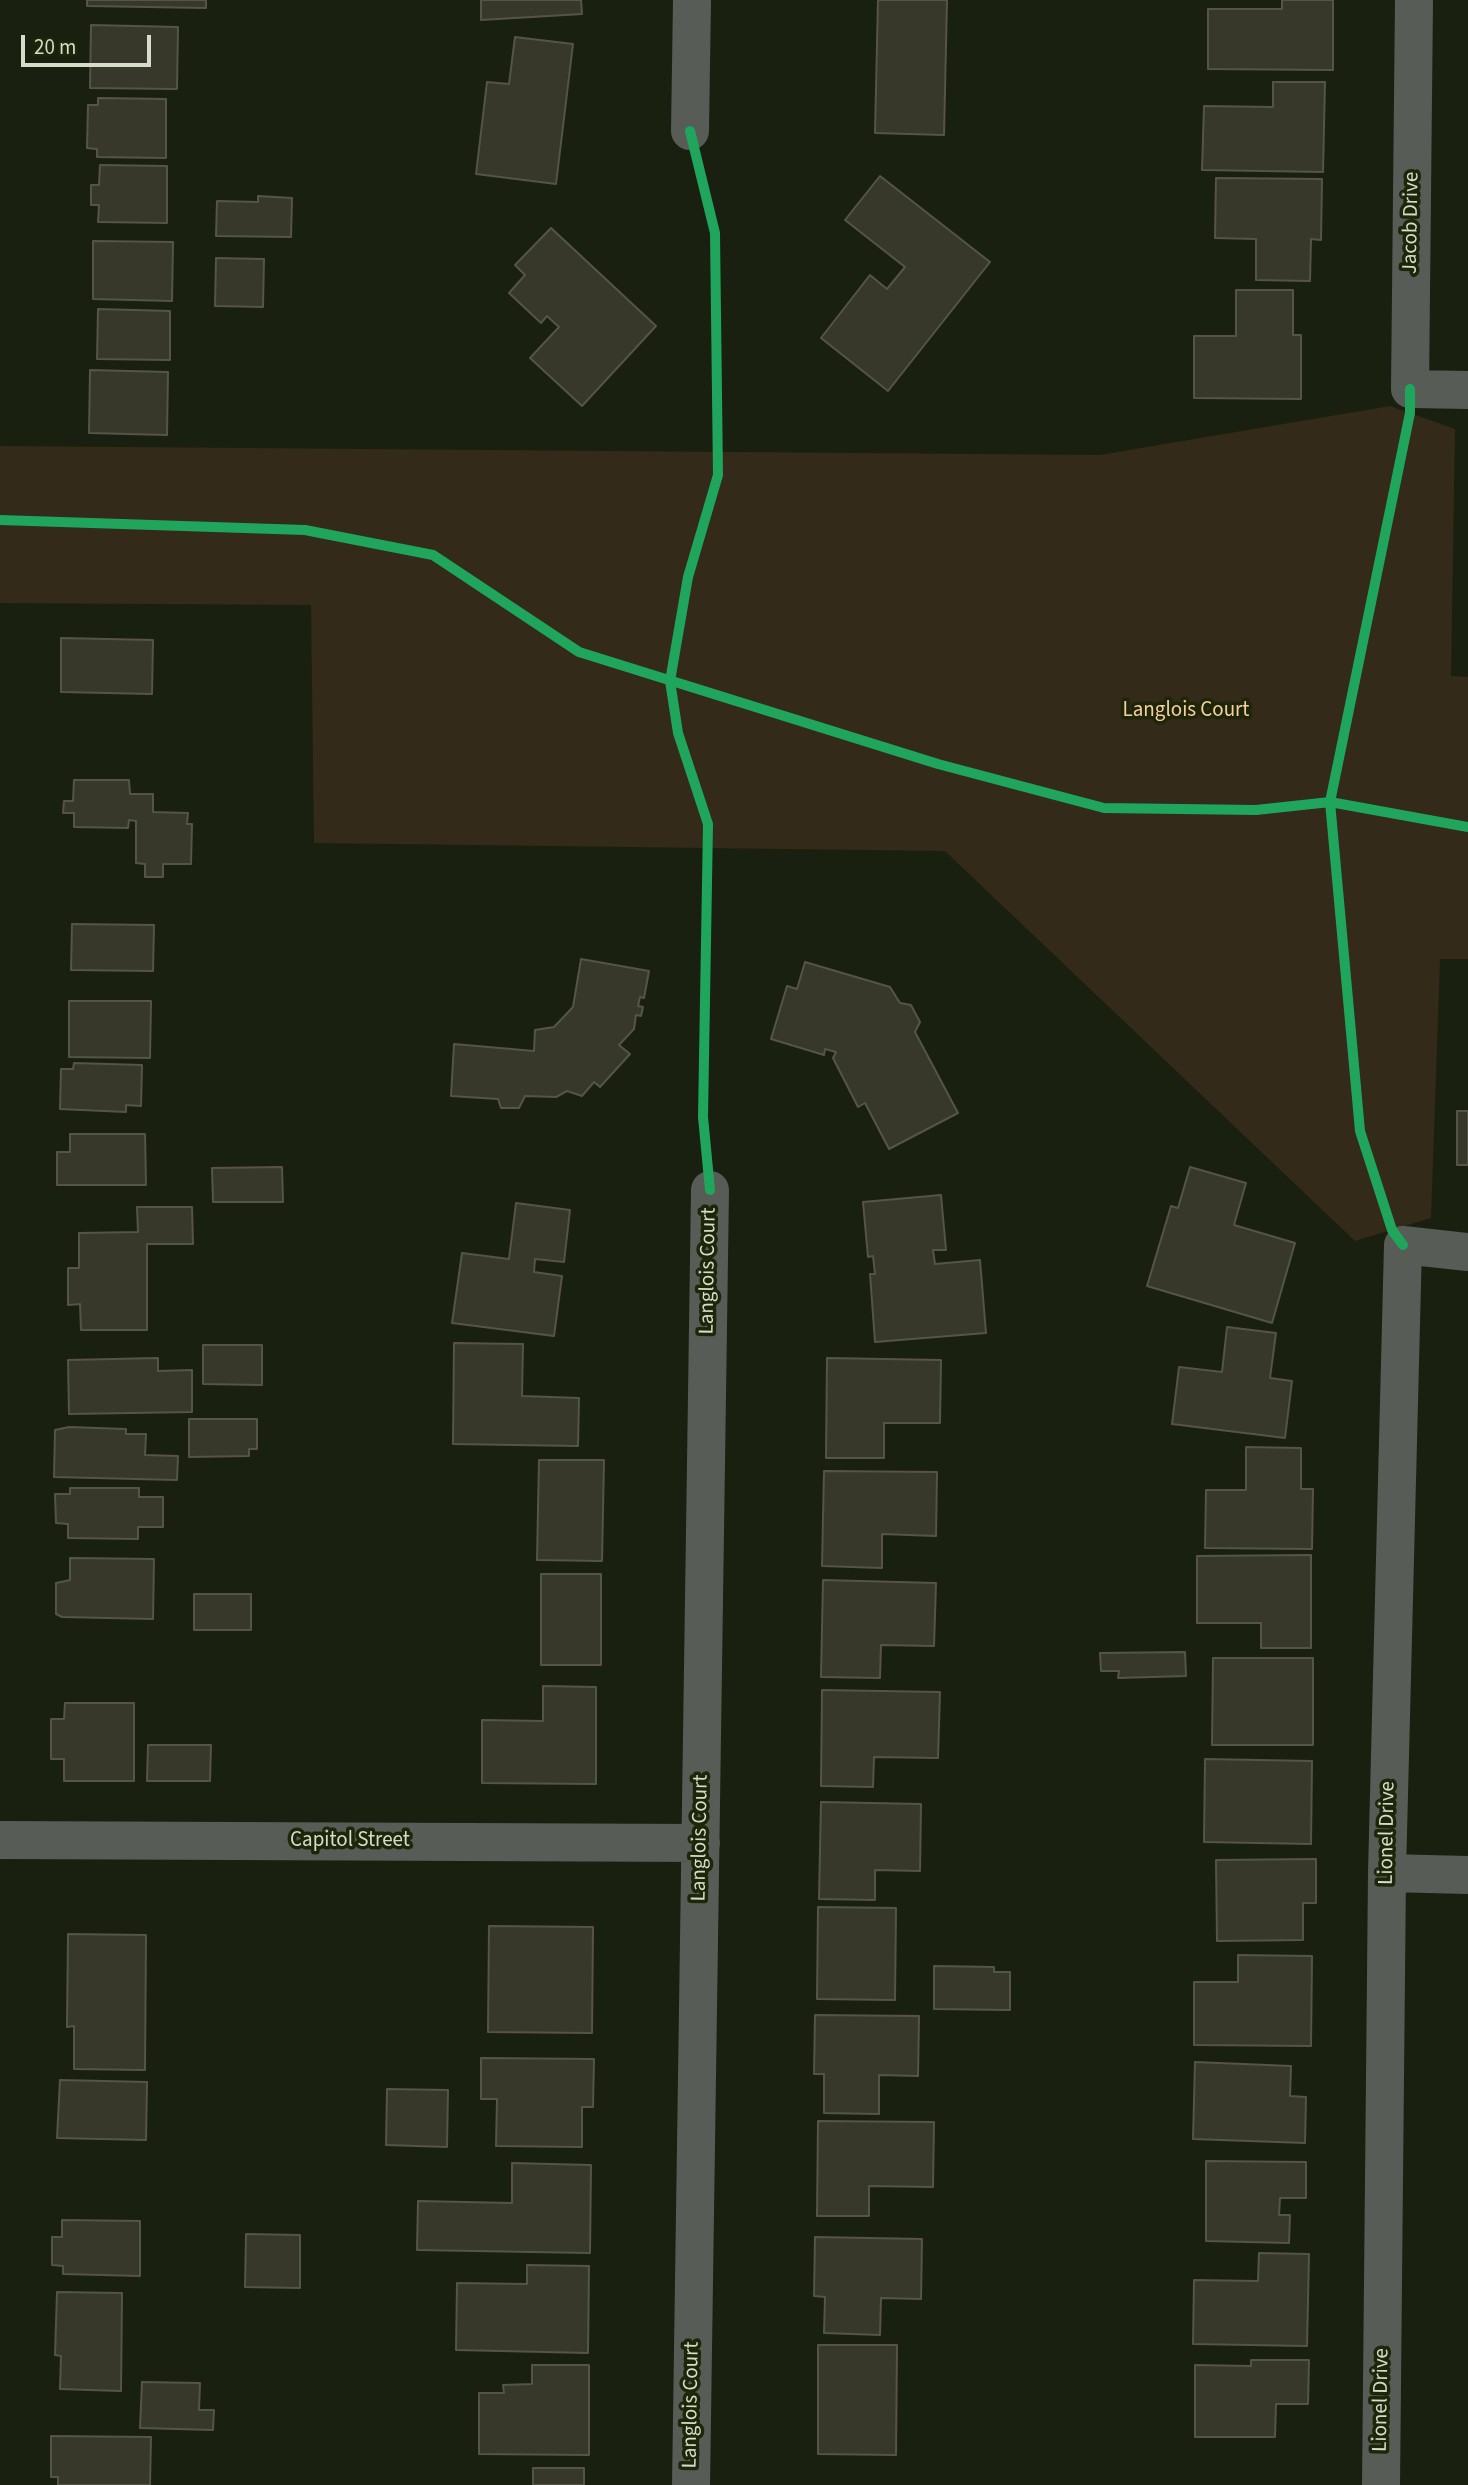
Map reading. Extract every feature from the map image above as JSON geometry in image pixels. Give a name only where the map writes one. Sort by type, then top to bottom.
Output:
[{"type":"street","points":[[690,131],[692,0]]},
{"type":"street","name":"Jacob Drive","points":[[1414,0],[1410,389],[1468,390]]},
{"type":"street","name":"Langlois Court","points":[[691,2485],[710,1190]]},
{"type":"street","name":"Lionel Drive","points":[[1381,2485],[1387,1873],[1403,1245],[1468,1252]]},
{"type":"street","name":"Capitol Street","points":[[0,1840],[701,1843]]},
{"type":"street","points":[[1387,1873],[1468,1875]]},
{"type":"green space","name":"Langlois Court","points":[[1390,406],[1455,429],[1451,676],[1468,677],[1468,959],[1440,959],[1431,1218],[1355,1241],[945,851],[314,843],[311,605],[0,603],[0,446],[1100,455]]},
{"type":"building","points":[[87,0],[206,0],[206,8],[87,6]]},
{"type":"building","points":[[481,0],[581,0],[582,14],[481,20]]},
{"type":"building","points":[[878,0],[947,0],[944,135],[875,133]]},
{"type":"building","points":[[1282,0],[1333,0],[1333,70],[1208,69],[1208,9],[1282,9]]},
{"type":"building","points":[[91,25],[178,27],[177,89],[90,88]]},
{"type":"building","points":[[515,37],[573,44],[556,184],[476,174],[487,82],[509,84]]},
{"type":"building","points":[[1273,82],[1325,82],[1323,172],[1202,170],[1204,106],[1273,107]]},
{"type":"building","points":[[98,98],[166,99],[166,158],[97,157],[97,149],[87,148],[88,105],[98,105]]},
{"type":"building","points":[[100,165],[167,166],[167,223],[98,222],[99,205],[91,205],[91,185],[99,185]]},
{"type":"building","points":[[880,176],[990,262],[888,391],[821,338],[870,275],[887,289],[905,267],[845,220]]},
{"type":"building","points":[[1216,178],[1322,179],[1321,240],[1311,239],[1310,281],[1256,280],[1256,239],[1215,238]]},
{"type":"building","points":[[258,196],[292,198],[291,237],[216,236],[217,201],[258,202]]},
{"type":"building","points":[[551,228],[656,326],[582,406],[530,358],[559,327],[547,316],[541,323],[509,293],[525,275],[515,265]]},
{"type":"building","points":[[93,241],[173,242],[172,301],[93,299]]},
{"type":"building","points":[[216,258],[264,259],[263,307],[215,306]]},
{"type":"building","points":[[1236,290],[1293,290],[1293,335],[1301,335],[1301,399],[1194,398],[1194,336],[1236,336]]},
{"type":"building","points":[[98,309],[170,311],[170,360],[97,359]]},
{"type":"building","points":[[90,370],[168,372],[167,435],[89,433]]},
{"type":"building","points":[[61,638],[153,640],[152,694],[61,692]]},
{"type":"building","points":[[74,780],[129,780],[130,794],[153,794],[153,812],[188,813],[187,824],[192,824],[191,864],[163,864],[163,877],[145,877],[145,864],[136,863],[136,821],[129,820],[128,828],[74,827],[74,813],[63,813],[64,801],[73,801]]},
{"type":"building","points":[[72,924],[154,925],[153,971],[71,970]]},
{"type":"building","points":[[581,959],[649,971],[644,998],[640,997],[638,1006],[643,1007],[641,1016],[636,1015],[634,1029],[619,1045],[630,1054],[600,1087],[594,1082],[582,1096],[567,1091],[556,1097],[525,1096],[519,1108],[501,1108],[498,1099],[451,1096],[454,1044],[534,1051],[535,1030],[554,1027],[573,1007]]},
{"type":"building","points":[[805,962],[890,987],[900,1003],[911,1005],[920,1022],[915,1032],[958,1113],[889,1149],[865,1103],[858,1107],[833,1058],[836,1052],[825,1049],[824,1055],[771,1039],[787,986],[797,989]]},
{"type":"building","points":[[69,1001],[151,1001],[150,1058],[69,1057]]},
{"type":"building","points":[[74,1063],[142,1065],[141,1106],[126,1105],[126,1112],[60,1109],[61,1069],[73,1069]]},
{"type":"building","points":[[1457,1111],[1468,1111],[1468,1165],[1457,1165]]},
{"type":"building","points":[[70,1134],[145,1134],[146,1185],[57,1185],[57,1152],[70,1152]]},
{"type":"building","points":[[282,1167],[283,1202],[213,1202],[212,1168]]},
{"type":"building","points":[[1190,1167],[1246,1183],[1234,1225],[1295,1243],[1272,1323],[1147,1286],[1171,1206],[1178,1208]]},
{"type":"building","points":[[941,1195],[946,1250],[933,1250],[935,1264],[980,1260],[986,1333],[875,1342],[870,1274],[875,1274],[873,1256],[868,1257],[863,1202]]},
{"type":"building","points":[[516,1203],[570,1210],[564,1262],[535,1259],[534,1272],[562,1276],[554,1336],[452,1323],[462,1253],[509,1259]]},
{"type":"building","points":[[137,1207],[192,1207],[193,1244],[147,1244],[147,1330],[81,1330],[80,1304],[68,1305],[68,1268],[79,1268],[79,1233],[138,1232]]},
{"type":"building","points":[[1227,1327],[1276,1333],[1270,1378],[1292,1381],[1285,1438],[1172,1424],[1179,1367],[1222,1372]]},
{"type":"building","points":[[454,1343],[523,1344],[522,1396],[579,1398],[578,1446],[453,1444]]},
{"type":"building","points":[[203,1345],[262,1345],[262,1385],[203,1384]]},
{"type":"building","points":[[158,1358],[158,1371],[192,1370],[192,1412],[69,1414],[68,1360]]},
{"type":"building","points":[[827,1358],[941,1360],[940,1423],[884,1423],[884,1458],[826,1458]]},
{"type":"building","points":[[189,1419],[257,1419],[257,1449],[249,1449],[249,1456],[189,1457]]},
{"type":"building","points":[[69,1427],[126,1429],[126,1434],[146,1434],[145,1455],[178,1456],[177,1480],[54,1477],[55,1430]]},
{"type":"building","points":[[1246,1447],[1301,1448],[1301,1489],[1313,1489],[1312,1549],[1205,1548],[1206,1490],[1246,1490]]},
{"type":"building","points":[[539,1460],[604,1460],[602,1561],[537,1560]]},
{"type":"building","points":[[824,1471],[937,1472],[936,1536],[882,1534],[882,1568],[822,1566]]},
{"type":"building","points":[[70,1488],[139,1488],[139,1497],[163,1497],[163,1527],[138,1527],[138,1539],[68,1538],[68,1524],[56,1523],[55,1494],[70,1494]]},
{"type":"building","points":[[1311,1555],[1311,1648],[1261,1648],[1261,1623],[1197,1623],[1197,1556]]},
{"type":"building","points":[[70,1558],[154,1559],[153,1619],[62,1617],[56,1614],[56,1583],[70,1580]]},
{"type":"building","points":[[541,1574],[601,1574],[601,1665],[541,1665]]},
{"type":"building","points":[[823,1580],[936,1583],[934,1646],[881,1645],[880,1678],[821,1677]]},
{"type":"building","points":[[194,1594],[251,1594],[251,1630],[194,1630]]},
{"type":"building","points":[[1185,1652],[1186,1676],[1118,1678],[1119,1671],[1101,1671],[1100,1653]]},
{"type":"building","points":[[1213,1658],[1313,1658],[1313,1745],[1212,1745]]},
{"type":"building","points":[[543,1686],[596,1687],[596,1784],[482,1783],[482,1720],[543,1721]]},
{"type":"building","points":[[822,1690],[940,1692],[938,1758],[874,1757],[873,1787],[821,1786]]},
{"type":"building","points":[[65,1703],[134,1703],[134,1781],[64,1781],[64,1759],[51,1759],[51,1719],[64,1719]]},
{"type":"building","points":[[148,1745],[211,1745],[210,1781],[147,1781]]},
{"type":"building","points":[[1205,1759],[1312,1761],[1311,1844],[1204,1842]]},
{"type":"building","points":[[821,1802],[921,1804],[920,1871],[875,1870],[875,1900],[819,1899]]},
{"type":"building","points":[[1316,1859],[1316,1903],[1303,1903],[1303,1940],[1217,1941],[1216,1860]]},
{"type":"building","points":[[818,1907],[896,1908],[895,2000],[817,1999]]},
{"type":"building","points":[[489,1926],[593,1927],[592,2033],[488,2032]]},
{"type":"building","points":[[68,1934],[146,1935],[145,2070],[74,2069],[74,2026],[67,2027]]},
{"type":"building","points":[[1238,1955],[1312,1956],[1311,2046],[1194,2045],[1194,1982],[1238,1982]]},
{"type":"building","points":[[934,1966],[994,1967],[994,1972],[1010,1972],[1010,2010],[934,2009]]},
{"type":"building","points":[[815,2015],[919,2016],[918,2076],[879,2075],[879,2114],[824,2113],[824,2074],[814,2074]]},
{"type":"building","points":[[481,2058],[594,2059],[593,2107],[582,2107],[582,2147],[496,2146],[497,2099],[481,2099]]},
{"type":"building","points":[[1195,2062],[1291,2066],[1290,2096],[1306,2097],[1305,2143],[1193,2139]]},
{"type":"building","points":[[60,2080],[147,2082],[146,2140],[57,2138]]},
{"type":"building","points":[[387,2089],[448,2090],[447,2147],[386,2145]]},
{"type":"building","points":[[818,2121],[934,2122],[933,2187],[869,2186],[869,2216],[817,2216]]},
{"type":"building","points":[[1206,2161],[1306,2162],[1306,2198],[1280,2198],[1279,2215],[1290,2215],[1289,2243],[1206,2241]]},
{"type":"building","points":[[512,2163],[591,2165],[590,2253],[417,2250],[418,2201],[512,2203]]},
{"type":"building","points":[[62,2220],[140,2221],[140,2276],[63,2274],[63,2266],[52,2265],[52,2237],[62,2237]]},
{"type":"building","points":[[246,2234],[300,2235],[300,2288],[245,2287]]},
{"type":"building","points":[[815,2237],[922,2239],[921,2299],[881,2298],[880,2335],[824,2333],[825,2297],[814,2296]]},
{"type":"building","points":[[1259,2253],[1309,2254],[1307,2346],[1193,2344],[1194,2280],[1258,2281]]},
{"type":"building","points":[[527,2265],[589,2266],[588,2353],[456,2350],[457,2283],[527,2284]]},
{"type":"building","points":[[57,2292],[122,2293],[121,2391],[60,2389],[61,2356],[55,2355]]},
{"type":"building","points":[[818,2345],[897,2345],[896,2455],[818,2454]]},
{"type":"building","points":[[1251,2360],[1309,2360],[1308,2404],[1276,2404],[1275,2437],[1195,2437],[1195,2365],[1251,2366]]},
{"type":"building","points":[[532,2365],[589,2365],[589,2455],[479,2454],[479,2393],[504,2393],[503,2385],[532,2384]]},
{"type":"building","points":[[142,2382],[200,2383],[199,2410],[214,2410],[213,2430],[140,2428]]},
{"type":"building","points":[[51,2436],[151,2437],[150,2485],[58,2485],[58,2477],[51,2477]]},
{"type":"building","points":[[533,2468],[584,2468],[584,2485],[533,2485]]},
{"type":"cycle path","points":[[690,131],[715,233],[718,475],[688,577],[670,681],[678,733],[708,824],[703,1117],[710,1190]]},
{"type":"cycle path","points":[[1403,1245],[1392,1230],[1360,1131],[1330,802],[1410,413],[1410,389]]},
{"type":"cycle path","points":[[0,520],[305,530],[433,555],[579,652],[938,764],[1104,808],[1256,810],[1330,802],[1468,827]]}]
